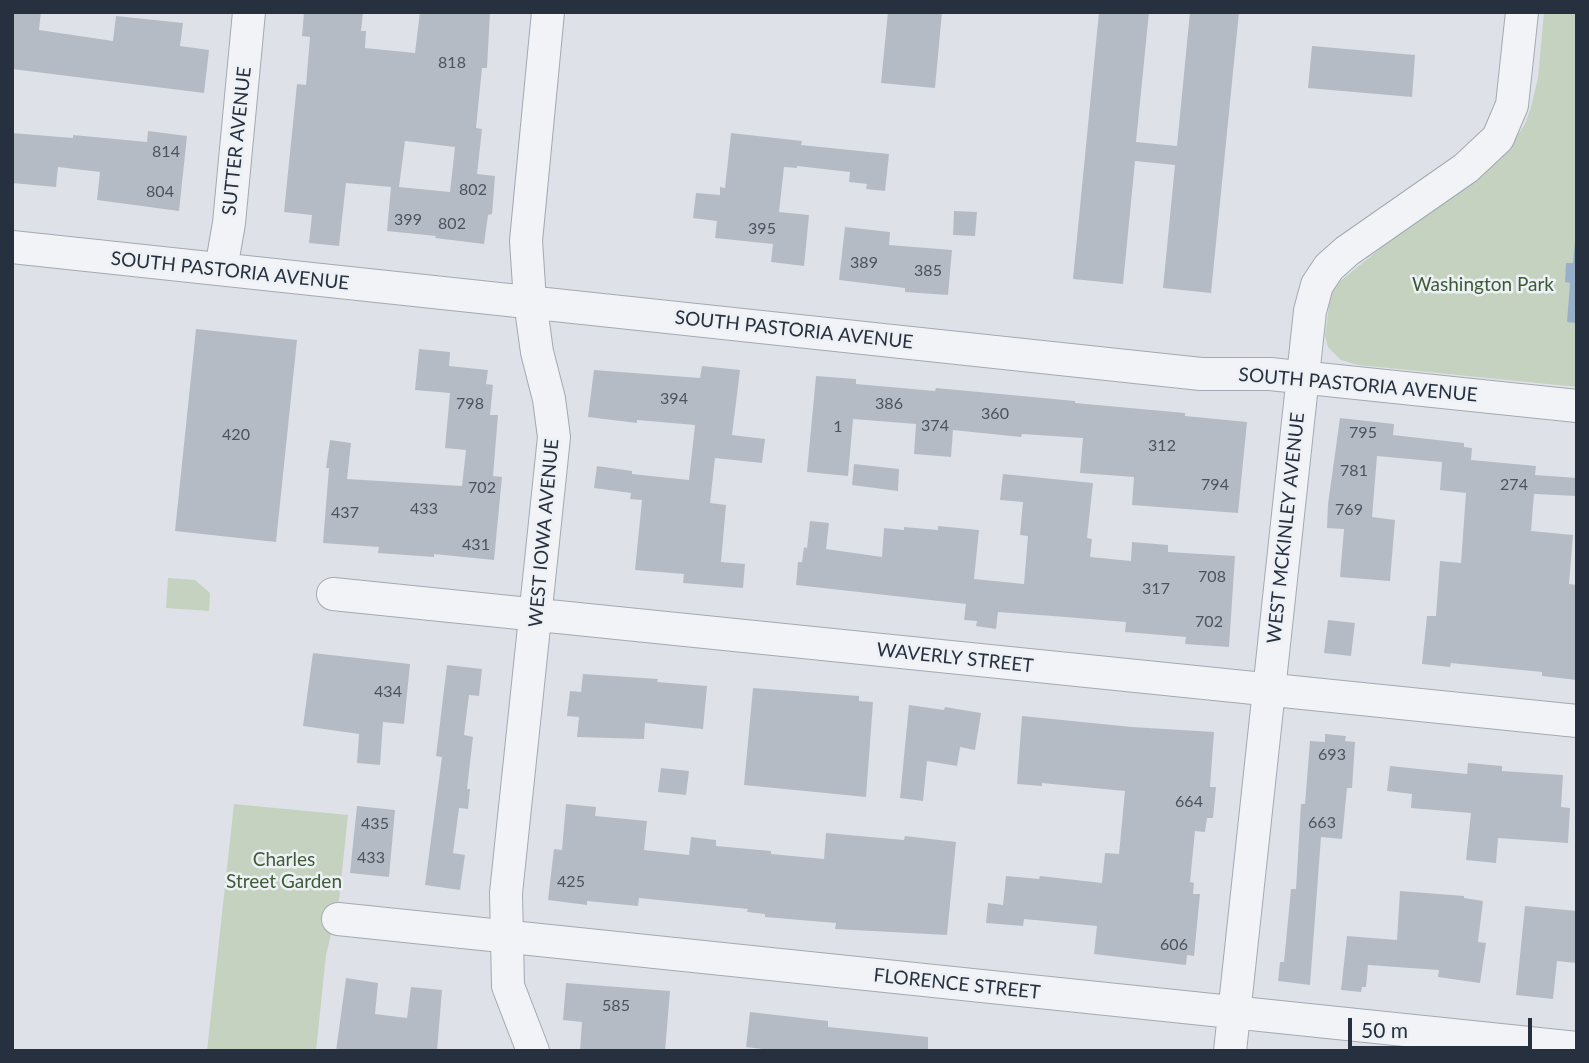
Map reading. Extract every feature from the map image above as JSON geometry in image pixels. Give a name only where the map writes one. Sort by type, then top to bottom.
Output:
[{"type":"street","name":"SUTTER AVENUE","points":[[221,269],[229,223],[249,12]]},
{"type":"street","name":"WEST IOWA AVENUE","points":[[533,1051],[508,986],[506,893],[554,437],[549,399],[537,352],[526,241],[548,12]]},
{"type":"street","name":"WEST MCKINLEY AVENUE","points":[[1230,1051],[1302,377],[1310,311],[1317,285],[1329,267],[1347,251],[1466,168],[1498,138],[1513,105],[1522,12]]},
{"type":"street","name":"SOUTH PASTORIA AVENUE","points":[[12,247],[1201,374],[1270,374],[1577,405]]},
{"type":"street","name":"WAVERLY STREET","points":[[333,594],[1577,721]]},
{"type":"street","name":"FLORENCE STREET","points":[[338,919],[1577,1048]]},
{"type":"green space","name":"Washington Park","points":[[1544,12],[1577,12],[1577,387],[1358,365],[1341,360],[1328,347],[1325,336],[1330,297],[1339,282],[1517,136],[1525,124],[1538,78]]},
{"type":"green space","points":[[168,578],[195,580],[210,593],[209,611],[166,608]]},
{"type":"green space","name":"Charles Street Garden","points":[[234,804],[348,815],[339,900],[326,955],[316,1051],[207,1051]]},
{"type":"water","points":[[1575,241],[1577,323],[1567,322],[1570,283],[1565,282],[1566,263],[1573,263]]},
{"type":"building","points":[[14,12],[41,12],[39,30],[113,41],[116,16],[183,23],[180,46],[209,50],[204,93],[12,69]]},
{"type":"building","points":[[304,12],[363,12],[361,31],[366,31],[365,48],[415,53],[420,12],[490,12],[487,68],[482,68],[476,128],[482,129],[477,174],[495,176],[492,214],[488,215],[484,244],[387,231],[391,187],[346,183],[339,246],[309,243],[312,215],[284,212],[297,84],[306,85],[310,37],[302,36]],"holes":[[[405,141],[455,147],[450,192],[399,187]]]},
{"type":"building","points":[[888,12],[942,12],[935,88],[881,83]]},
{"type":"building","points":[[1099,12],[1149,12],[1136,142],[1177,146],[1190,12],[1239,12],[1211,293],[1163,288],[1175,165],[1135,161],[1123,284],[1073,279]]},
{"type":"building","points":[[1312,46],[1415,55],[1412,97],[1308,88]]},
{"type":"building","points":[[148,131],[187,136],[179,211],[97,200],[100,172],[58,167],[56,187],[12,183],[12,133],[147,142]]},
{"type":"building","points":[[731,133],[802,141],[801,145],[889,154],[885,191],[866,189],[867,184],[849,182],[850,172],[784,167],[779,212],[809,215],[804,266],[771,262],[773,244],[715,238],[717,221],[693,218],[696,193],[720,195],[720,187],[725,188]]},
{"type":"building","points":[[954,211],[977,212],[975,236],[953,235]]},
{"type":"building","points":[[845,227],[890,232],[889,245],[952,250],[948,295],[905,292],[905,288],[839,280]]},
{"type":"building","points":[[196,329],[297,340],[276,542],[175,531]]},
{"type":"building","points":[[419,349],[450,352],[449,366],[488,370],[486,384],[493,385],[490,415],[498,415],[493,476],[502,477],[494,560],[434,554],[434,557],[378,553],[379,547],[323,543],[330,440],[351,443],[347,479],[462,486],[466,450],[445,448],[450,393],[415,390]]},
{"type":"building","points":[[702,366],[740,370],[732,435],[765,439],[762,463],[715,458],[710,503],[726,505],[721,562],[745,564],[743,588],[683,583],[684,574],[635,570],[642,500],[630,499],[631,493],[594,488],[597,466],[632,471],[632,474],[689,480],[695,425],[637,420],[637,423],[588,417],[594,370],[700,378]]},
{"type":"building","points":[[816,376],[856,379],[856,384],[935,391],[936,388],[1075,401],[1247,422],[1238,513],[1132,505],[1134,477],[1080,473],[1083,438],[1022,434],[1021,437],[953,430],[951,457],[914,454],[916,424],[853,419],[848,476],[807,472]]},
{"type":"building","points":[[1340,418],[1394,424],[1393,435],[1464,443],[1464,447],[1472,448],[1471,460],[1536,466],[1535,475],[1577,478],[1577,496],[1534,494],[1531,531],[1573,535],[1569,584],[1577,585],[1577,680],[1542,676],[1542,672],[1451,663],[1450,667],[1422,664],[1427,616],[1436,616],[1440,561],[1461,563],[1466,493],[1440,490],[1442,462],[1377,456],[1372,517],[1395,520],[1390,581],[1340,577],[1344,529],[1327,528]]},
{"type":"building","points":[[854,464],[899,469],[898,491],[852,485]]},
{"type":"building","points":[[1003,474],[1093,483],[1087,538],[1092,539],[1090,557],[1131,561],[1132,542],[1168,545],[1168,552],[1235,556],[1229,647],[1185,644],[1186,637],[1125,632],[1126,622],[1053,616],[998,612],[996,629],[976,626],[977,621],[964,620],[966,604],[796,585],[798,562],[802,562],[804,547],[807,548],[810,521],[829,523],[826,549],[882,557],[884,528],[938,530],[938,526],[979,530],[974,579],[1024,584],[1028,536],[1020,535],[1023,502],[1000,500]]},
{"type":"building","points":[[1328,620],[1355,623],[1351,656],[1324,653]]},
{"type":"building","points":[[313,653],[410,664],[404,724],[383,722],[380,765],[357,763],[359,734],[303,726]]},
{"type":"building","points":[[447,665],[482,669],[479,696],[469,695],[464,735],[473,737],[467,789],[470,789],[468,809],[459,808],[453,853],[465,855],[460,890],[425,885],[442,757],[436,756]]},
{"type":"building","points":[[583,674],[658,679],[657,682],[707,686],[703,729],[645,723],[644,739],[577,737],[579,717],[567,716],[570,691],[581,692]]},
{"type":"building","points":[[753,688],[859,696],[859,701],[873,702],[866,797],[744,785]]},
{"type":"building","points":[[909,705],[981,713],[975,750],[960,747],[957,766],[927,761],[923,801],[900,798]]},
{"type":"building","points":[[1022,716],[1214,732],[1210,787],[1216,787],[1213,818],[1207,818],[1205,832],[1195,831],[1190,882],[1194,883],[1193,894],[1200,894],[1194,956],[1187,955],[1186,965],[1094,954],[1097,926],[1024,919],[1023,926],[986,923],[988,903],[1003,905],[1006,876],[1039,879],[1040,876],[1102,883],[1105,853],[1119,854],[1125,791],[1042,783],[1042,786],[1017,784]]},
{"type":"building","points":[[1325,734],[1346,736],[1345,741],[1355,742],[1352,788],[1347,788],[1342,839],[1321,837],[1310,985],[1278,981],[1280,962],[1284,962],[1291,889],[1296,889],[1301,804],[1305,804],[1310,741],[1325,742]]},
{"type":"building","points":[[1468,763],[1502,766],[1502,771],[1563,775],[1561,807],[1570,808],[1568,843],[1498,838],[1496,863],[1466,860],[1471,813],[1411,808],[1412,794],[1387,791],[1390,766],[1467,774]]},
{"type":"building","points":[[661,768],[689,771],[686,795],[658,792]]},
{"type":"building","points":[[566,804],[596,807],[595,816],[647,821],[644,850],[689,855],[691,837],[716,840],[716,846],[824,859],[826,833],[904,840],[905,836],[956,842],[947,935],[835,929],[836,923],[765,917],[765,914],[747,912],[748,909],[639,898],[638,906],[587,901],[587,905],[548,900],[554,849],[562,850]]},
{"type":"building","points":[[357,806],[395,810],[389,877],[350,873]]},
{"type":"building","points":[[1400,891],[1464,896],[1483,901],[1478,942],[1486,943],[1480,983],[1438,977],[1439,970],[1368,965],[1366,987],[1362,987],[1361,992],[1341,990],[1347,936],[1397,940]]},
{"type":"building","points":[[1525,906],[1577,911],[1577,963],[1557,961],[1553,999],[1516,995]]},
{"type":"building","points":[[346,978],[378,983],[375,1014],[407,1018],[411,987],[442,990],[437,1051],[336,1051]]},
{"type":"building","points":[[566,983],[670,991],[665,1051],[580,1051],[582,1022],[563,1020]]},
{"type":"building","points":[[750,1012],[828,1021],[828,1027],[928,1037],[928,1051],[762,1051],[746,1047]]}]
